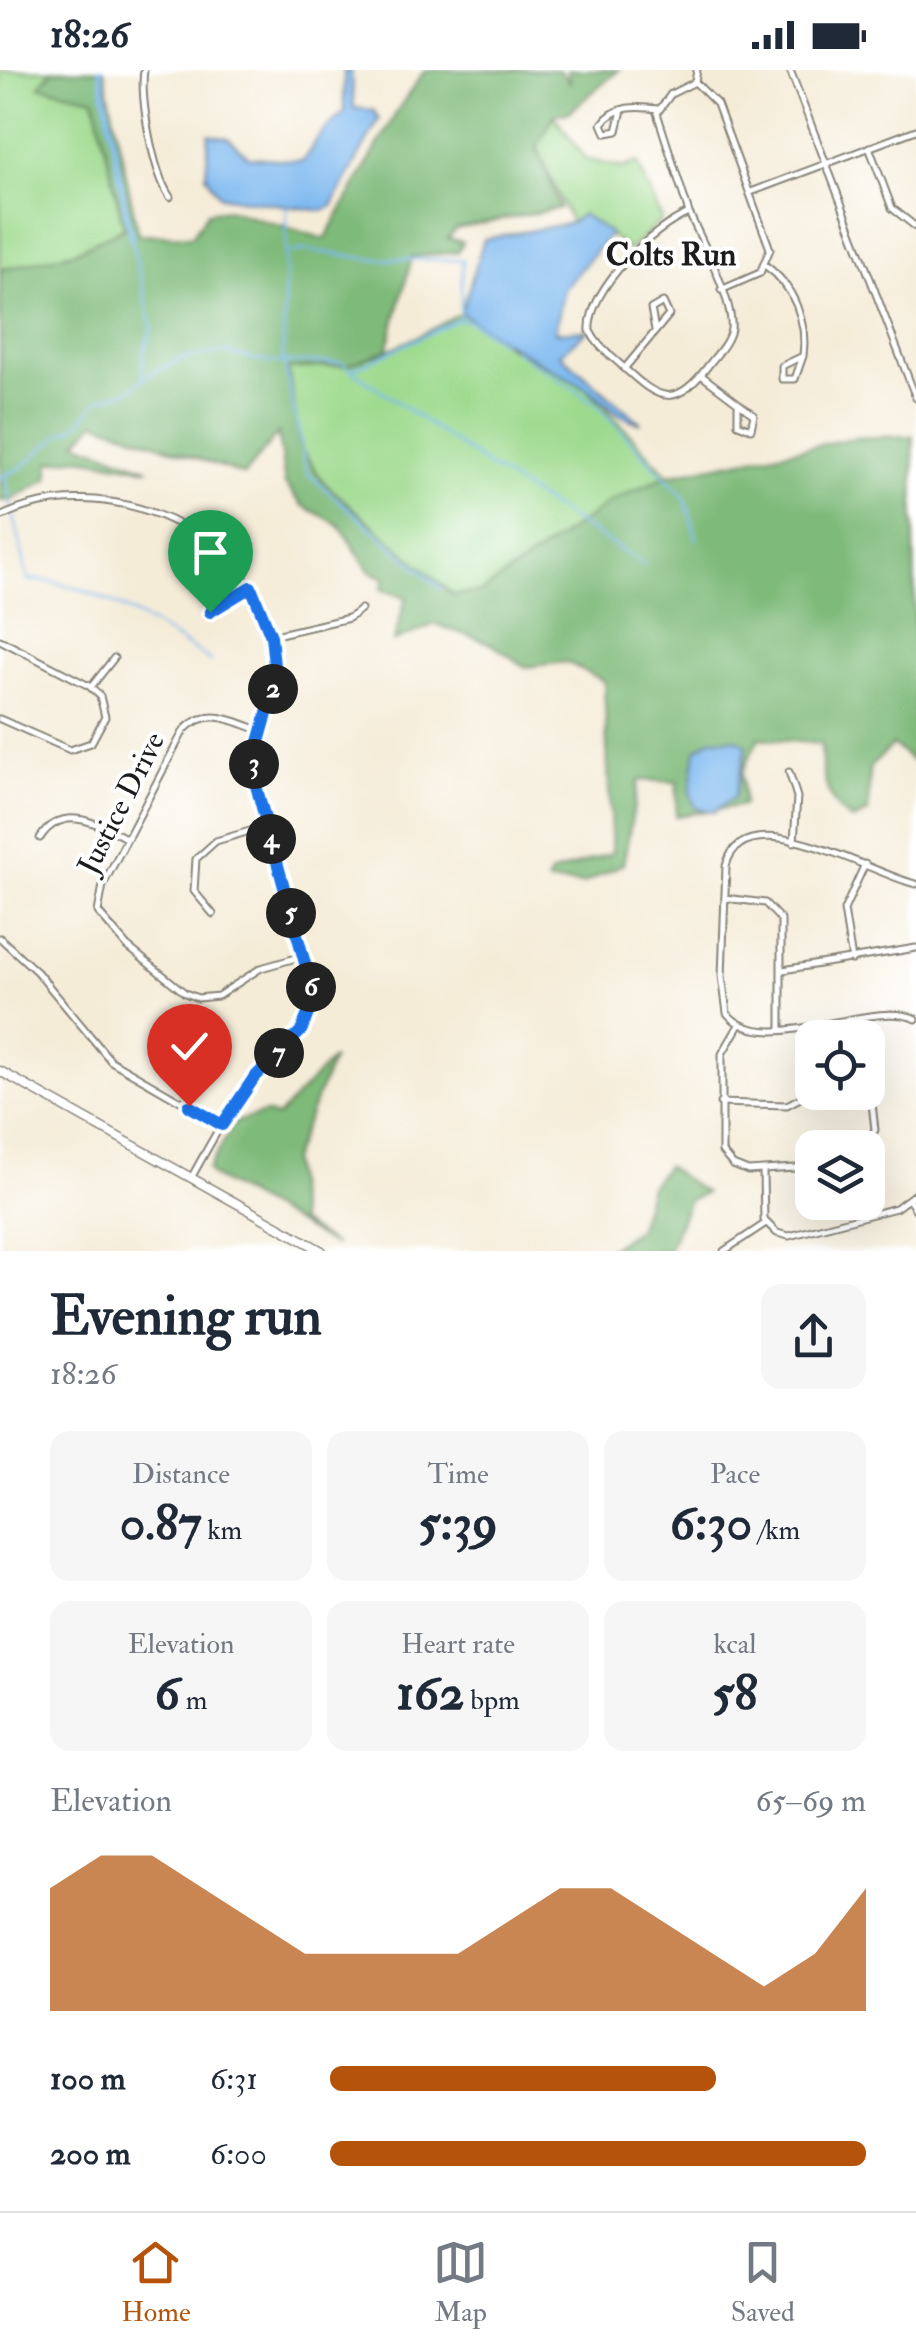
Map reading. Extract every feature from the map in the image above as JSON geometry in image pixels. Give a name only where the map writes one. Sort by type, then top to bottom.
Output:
[{"type":"main road","points":[[0,1071],[322,1251]]},
{"type":"street","points":[[144,70],[152,139],[162,184],[170,197]]},
{"type":"street","points":[[695,82],[697,70]]},
{"type":"street","points":[[790,70],[916,398]]},
{"type":"street","points":[[622,110],[617,131],[606,133],[606,118],[622,110],[658,109],[671,94],[695,82]]},
{"type":"street","points":[[695,82],[718,104],[769,242],[766,266],[754,277],[721,290]]},
{"type":"street","points":[[658,109],[689,213],[721,290],[731,332],[686,391],[663,397],[624,369],[592,336],[589,326],[593,308],[648,237],[689,213]]},
{"type":"street","points":[[750,192],[916,130]]},
{"type":"street","points":[[869,147],[892,208],[916,228]]},
{"type":"street","points":[[766,266],[784,280],[803,329],[803,356],[795,379],[782,379],[782,366],[803,356]]},
{"type":"street","points":[[624,369],[669,316],[664,302],[650,309],[655,330]]},
{"type":"street","points":[[701,375],[754,415],[751,429],[739,427],[738,406]]},
{"type":"street","points":[[0,517],[29,505],[65,500],[101,501],[144,511],[207,541],[251,587],[271,636],[274,684],[254,774],[312,995],[306,1023],[254,1078],[191,1178]]},
{"type":"street","points":[[210,612],[251,587]]},
{"type":"street","points":[[271,636],[344,620],[361,609]]},
{"type":"street","points":[[0,640],[91,687],[100,696],[105,717],[101,732],[84,747],[62,749],[0,719]]},
{"type":"street","points":[[91,687],[114,658]]},
{"type":"street","name":"Justice Drive","points":[[262,731],[215,716],[189,724],[100,892],[101,918],[185,992],[205,999],[218,996],[261,968],[303,956]]},
{"type":"street","points":[[789,772],[797,798],[794,842]]},
{"type":"street","points":[[40,838],[50,826],[79,818],[126,838]]},
{"type":"street","points":[[213,914],[198,902],[192,885],[200,854],[222,838],[267,826]]},
{"type":"street","points":[[916,884],[830,848],[753,840],[735,848],[726,866],[723,1002],[727,1013],[739,1024],[781,1029],[900,1013],[916,1018]]},
{"type":"street","points":[[852,960],[844,910],[865,864]]},
{"type":"street","points":[[725,898],[760,901],[775,909],[783,926],[781,1029]]},
{"type":"street","points":[[0,938],[37,972],[111,1061],[222,1125]]},
{"type":"street","points":[[783,970],[916,948]]},
{"type":"street","points":[[739,1024],[723,1049],[720,1103],[724,1157],[737,1168],[763,1172],[795,1169]]},
{"type":"street","points":[[720,1103],[787,1105],[795,1101]]},
{"type":"street","points":[[763,1172],[766,1222],[777,1233],[796,1236],[909,1200],[916,1193]]},
{"type":"street","points":[[909,1200],[916,1210]]},
{"type":"street","points":[[724,1251],[766,1222]]},
{"type":"green space","points":[[0,70],[53,70],[40,86],[94,97],[124,228],[74,252],[0,270]]},
{"type":"green space","points":[[53,70],[104,70],[138,234],[192,236],[208,212],[228,209],[325,239],[399,108],[425,70],[559,70],[571,83],[567,70],[619,70],[569,112],[554,115],[537,147],[560,208],[456,229],[448,238],[463,242],[458,252],[412,257],[387,350],[349,365],[288,369],[301,449],[324,483],[453,595],[482,592],[610,502],[668,475],[854,438],[913,436],[916,764],[893,745],[870,767],[868,813],[852,820],[831,797],[824,777],[821,744],[759,738],[742,772],[744,805],[676,816],[677,782],[639,780],[623,864],[583,884],[547,882],[550,874],[612,853],[604,681],[566,662],[526,667],[490,643],[435,624],[394,641],[406,598],[381,589],[385,578],[370,572],[339,525],[302,505],[285,484],[278,433],[244,475],[96,422],[77,442],[149,469],[80,458],[50,462],[48,479],[12,500],[0,501],[0,270],[74,252],[124,228],[94,98],[39,86]]},
{"type":"green space","points":[[554,115],[585,159],[622,168],[637,162],[662,220],[629,250],[582,214],[571,223],[537,147]]},
{"type":"green space","points":[[461,313],[509,347],[587,388],[668,475],[610,502],[482,592],[453,595],[324,483],[301,449],[287,369],[378,353]]},
{"type":"green space","points":[[333,1058],[291,1160],[299,1222],[336,1246],[212,1176],[208,1169],[235,1122],[265,1113],[277,1117]]},
{"type":"green space","points":[[666,1166],[705,1193],[689,1200],[668,1251],[606,1251],[638,1228],[650,1186]]},
{"type":"water","points":[[344,70],[351,70],[354,108],[373,110],[379,119],[332,206],[322,211],[220,196],[206,175],[209,134],[228,138],[249,157],[303,161],[319,136],[344,112]]},
{"type":"water","points":[[582,214],[610,234],[564,289],[555,332],[588,330],[560,354],[641,423],[624,417],[590,391],[461,313],[484,239],[571,223]]},
{"type":"water","points":[[711,739],[736,739],[747,745],[735,796],[714,812],[696,808],[690,793],[696,750]]},
{"type":"waterway","points":[[100,70],[131,238]]},
{"type":"waterway","points":[[287,207],[283,357],[307,473],[441,588]]},
{"type":"waterway","points":[[131,238],[152,327],[144,351],[142,379]]},
{"type":"waterway","points":[[286,253],[305,250],[371,259],[463,260],[460,318]]},
{"type":"waterway","points":[[353,369],[457,320],[470,321],[502,342]]},
{"type":"waterway","points":[[513,349],[596,404],[685,498],[697,539]]},
{"type":"waterway","points":[[0,477],[21,468],[59,435],[74,428],[100,399],[128,391],[152,373],[183,358],[223,352],[266,362],[342,363],[491,468],[645,565]]},
{"type":"waterway","points":[[5,478],[12,509]]},
{"type":"waterway","points":[[14,516],[28,580],[75,588],[124,608],[211,661]]},
{"type":"district","name":"Colts Run","points":[[671,254]]},
{"type":"route","points":[[189,1106],[222,1125],[254,1078],[301,1031],[312,1004],[306,967],[254,774],[256,747],[274,684],[271,636],[251,587],[210,612]]}]
